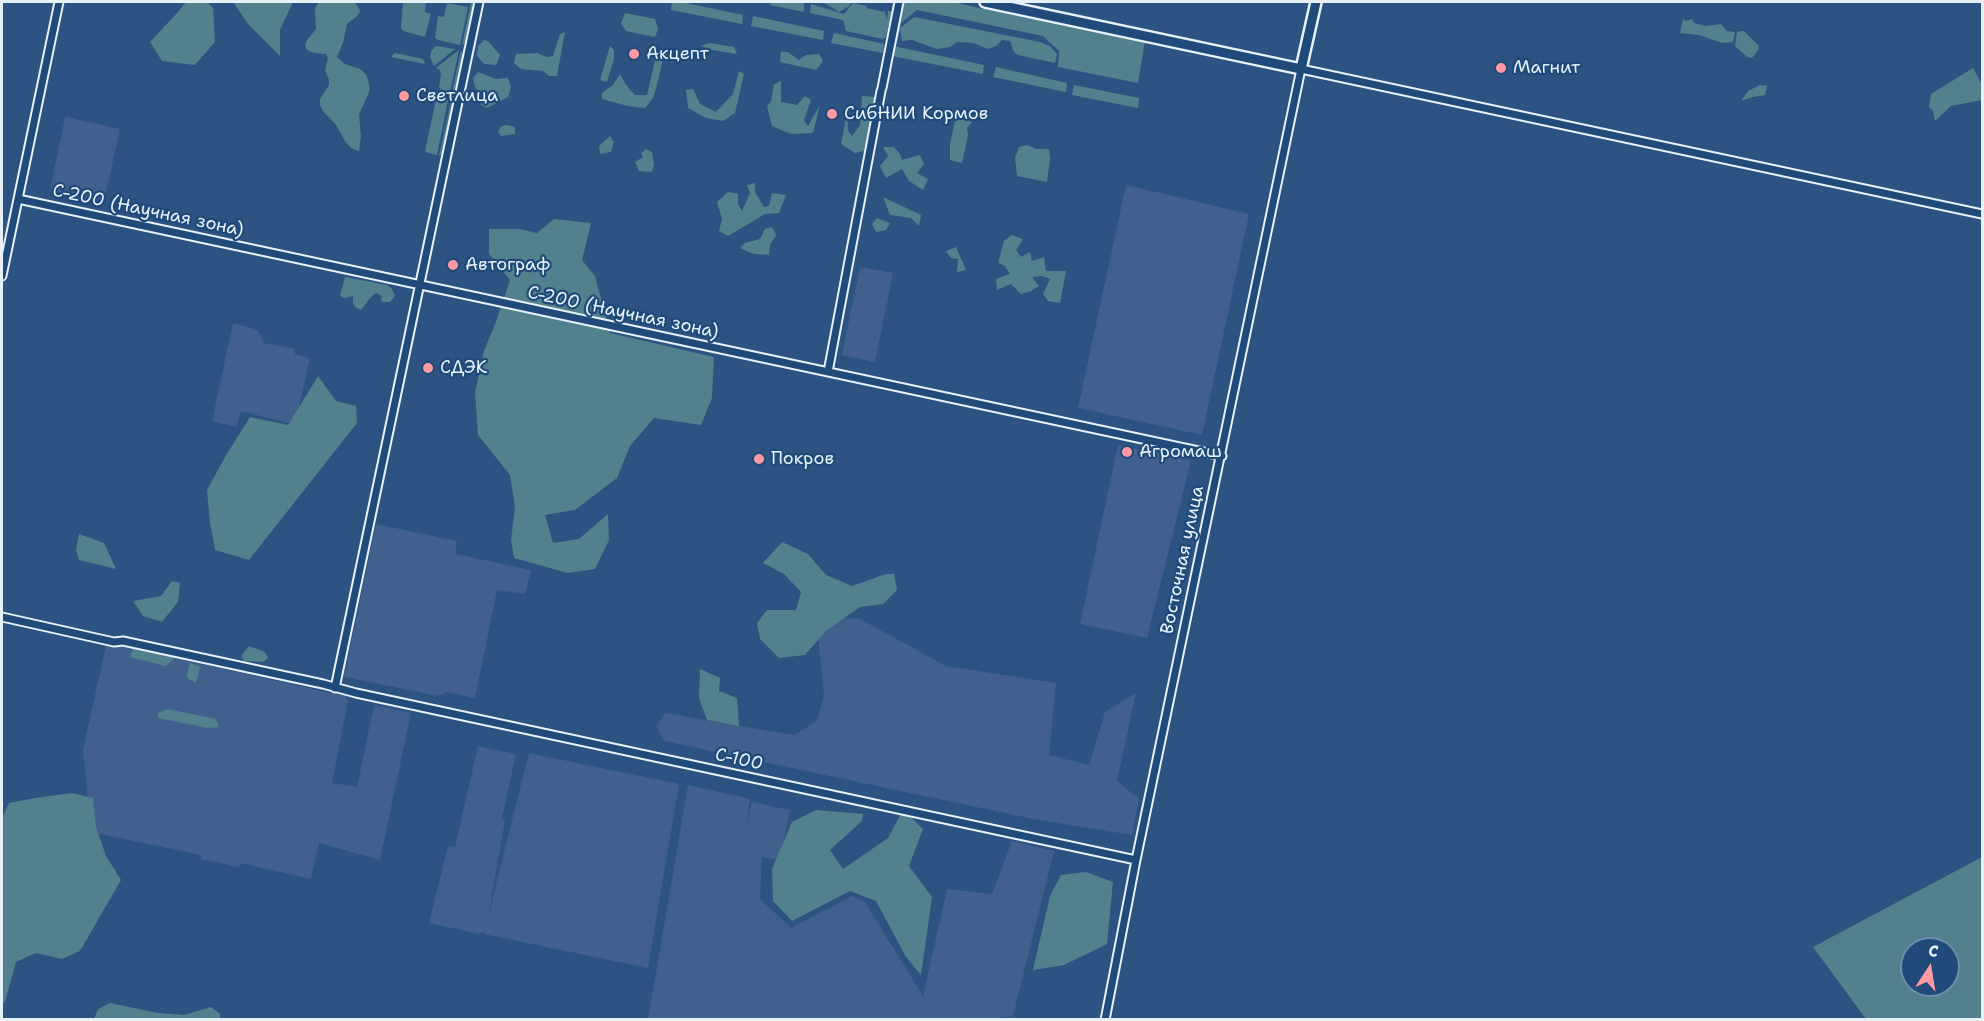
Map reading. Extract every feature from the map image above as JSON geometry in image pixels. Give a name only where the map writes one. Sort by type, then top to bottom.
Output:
[{"type":"main road","points":[[985,2],[1301,69]]},
{"type":"main road","name":"Восточная улица","points":[[1301,69],[1316,2]]},
{"type":"street","points":[[2,276],[59,2]]},
{"type":"street","points":[[335,688],[479,2]]},
{"type":"street","points":[[828,372],[899,2]]},
{"type":"street","points":[[1301,69],[1983,214]]},
{"type":"street","name":"Восточная улица","points":[[1105,1020],[1136,860],[1301,69]]},
{"type":"street","name":"С-200 (Научная зона)","points":[[18,199],[1222,456]]},
{"type":"street","name":"С-100","points":[[2,617],[114,642],[123,641],[1136,860]]},
{"type":"shaded area","points":[[65,117],[120,129],[104,202],[50,190]]},
{"type":"shaded area","points":[[1126,185],[1249,214],[1202,435],[1078,408]]},
{"type":"shaded area","points":[[860,267],[893,273],[875,362],[842,355]]},
{"type":"shaded area","points":[[233,323],[258,330],[264,343],[293,348],[295,354],[310,358],[296,420],[292,424],[241,411],[236,427],[212,421]]},
{"type":"shaded area","name":"Агромаш","points":[[1118,445],[1191,460],[1147,638],[1080,624]]},
{"type":"shaded area","points":[[376,524],[457,541],[455,554],[531,570],[525,594],[497,590],[475,698],[447,692],[438,696],[344,677]]},
{"type":"shaded area","points":[[858,618],[946,666],[1056,683],[1049,755],[1089,765],[1105,712],[1136,693],[1117,781],[1139,799],[1132,835],[1033,819],[664,741],[656,726],[665,713],[794,735],[817,721],[824,695],[818,636],[813,620]]},
{"type":"shaded area","points":[[122,643],[180,655],[186,661],[345,696],[348,701],[332,783],[357,787],[374,705],[411,713],[380,860],[319,843],[311,879],[240,863],[239,867],[201,859],[201,855],[91,832],[83,750],[106,645],[120,647]]},
{"type":"shaded area","points":[[478,746],[516,754],[502,818],[505,820],[488,917],[529,753],[679,784],[648,968],[484,934],[484,931],[480,934],[429,923],[448,846],[455,847]]},
{"type":"shaded area","points":[[688,785],[750,799],[746,828],[752,802],[790,810],[780,860],[762,857],[760,899],[791,928],[852,896],[865,902],[923,996],[947,889],[992,894],[1012,841],[1054,851],[1013,1016],[984,1020],[648,1020]]},
{"type":"green space","points":[[186,2],[207,2],[213,8],[215,42],[195,65],[162,61],[150,42]]},
{"type":"green space","points":[[233,2],[293,2],[280,30],[280,56],[248,24]]},
{"type":"green space","points":[[319,2],[355,2],[360,11],[347,24],[337,57],[345,64],[360,69],[366,74],[368,80],[370,89],[359,114],[361,137],[359,151],[351,148],[345,141],[320,104],[320,99],[329,85],[325,70],[328,58],[326,54],[307,50],[305,46],[316,29],[315,8]]},
{"type":"green space","points":[[403,2],[426,2],[425,12],[431,14],[425,37],[403,31],[401,28]]},
{"type":"green space","points":[[471,2],[476,2],[467,41],[462,45]]},
{"type":"green space","points":[[672,2],[743,15],[742,24],[671,10]]},
{"type":"green space","points":[[771,2],[804,2],[804,12],[770,5]]},
{"type":"green space","points":[[816,2],[852,2],[839,12],[824,3]]},
{"type":"green space","points":[[904,2],[954,2],[983,9],[992,7],[1145,41],[1138,83],[1058,67],[1059,51],[1043,36],[917,10],[901,23],[900,28],[914,17],[1040,42],[1050,46],[1057,54],[1055,63],[1018,55],[1014,52],[1010,41],[1002,40],[996,46],[987,49],[974,43],[957,42],[950,47],[937,49],[912,40],[902,41],[900,29],[897,43],[895,38]]},
{"type":"green space","points":[[447,3],[468,7],[460,45],[435,38],[438,16],[444,17]]},
{"type":"green space","points":[[853,3],[885,12],[887,20],[888,11],[892,11],[886,37],[883,39],[846,31],[843,20],[810,13],[811,4],[844,14]]},
{"type":"green space","points":[[625,13],[655,19],[658,29],[655,37],[626,31],[621,24]]},
{"type":"green space","points":[[753,16],[824,31],[823,40],[751,26]]},
{"type":"green space","points":[[1683,19],[1686,21],[1692,19],[1694,23],[1706,26],[1721,24],[1727,31],[1735,32],[1733,42],[1722,43],[1699,35],[1680,33]]},
{"type":"green space","points":[[1744,31],[1759,46],[1752,58],[1747,57],[1735,46],[1737,32]]},
{"type":"green space","points":[[565,32],[557,76],[549,76],[543,71],[521,69],[514,63],[516,54],[537,53],[547,57],[553,56],[560,34]]},
{"type":"green space","points":[[834,33],[884,44],[883,53],[831,43]]},
{"type":"green space","points":[[484,40],[488,41],[500,55],[496,65],[484,64],[477,56],[478,46]]},
{"type":"green space","points":[[709,43],[734,47],[737,54],[701,46]]},
{"type":"green space","points":[[436,46],[455,49],[434,66],[430,57],[431,51]]},
{"type":"green space","points":[[610,46],[614,50],[614,59],[607,82],[600,80]]},
{"type":"green space","points":[[893,46],[984,65],[983,74],[892,56]]},
{"type":"green space","points":[[459,50],[450,92],[441,90],[439,87],[441,74],[436,68]]},
{"type":"green space","points":[[461,51],[464,55],[457,91],[452,92]]},
{"type":"green space","points":[[781,52],[788,52],[799,60],[806,55],[819,54],[823,61],[816,70],[780,62]]},
{"type":"green space","points":[[395,53],[423,59],[425,64],[391,57]]},
{"type":"green space","points":[[661,53],[663,59],[657,85],[653,98],[645,108],[602,99],[602,93],[613,85],[620,74],[635,95],[647,95],[656,56]]},
{"type":"green space","points":[[996,67],[1067,83],[1066,92],[993,77]]},
{"type":"green space","points":[[1973,68],[1982,85],[1982,100],[1951,106],[1935,121],[1933,111],[1929,107],[1931,94]]},
{"type":"green space","points":[[739,71],[744,74],[735,113],[723,121],[706,118],[688,108],[686,90],[693,89],[700,104],[716,112],[733,94]]},
{"type":"green space","points":[[478,72],[496,79],[508,78],[511,87],[508,97],[487,108],[481,105],[481,97],[473,78]]},
{"type":"green space","points":[[781,81],[781,102],[797,105],[805,96],[811,100],[804,120],[808,126],[820,105],[813,133],[791,134],[772,126],[767,106],[771,101],[774,84]]},
{"type":"green space","points":[[1074,85],[1139,98],[1138,108],[1072,95]]},
{"type":"green space","points":[[1760,85],[1767,86],[1765,95],[1741,101],[1748,91]]},
{"type":"green space","points":[[862,96],[875,97],[865,151],[855,153],[841,144],[847,113],[848,131],[852,136],[860,125]]},
{"type":"green space","points":[[436,100],[448,100],[437,155],[425,151]]},
{"type":"green space","points":[[451,101],[454,104],[443,154],[439,156]]},
{"type":"green space","points":[[956,116],[972,122],[967,128],[968,135],[962,163],[950,160],[950,144]]},
{"type":"green space","points":[[501,126],[515,127],[515,134],[501,136],[498,132]]},
{"type":"green space","points":[[610,136],[614,142],[611,152],[600,154],[599,146]]},
{"type":"green space","points":[[1027,145],[1036,149],[1049,149],[1047,182],[1017,176],[1015,158],[1019,147]]},
{"type":"green space","points":[[883,147],[894,147],[902,160],[920,155],[924,164],[917,173],[928,179],[923,190],[909,181],[902,169],[886,178],[880,166],[888,156]]},
{"type":"green space","points":[[646,149],[652,152],[654,164],[652,172],[639,171],[635,162],[643,157],[641,153]]},
{"type":"green space","points":[[755,183],[755,192],[764,207],[769,206],[772,193],[786,195],[779,213],[765,214],[728,236],[719,231],[722,219],[717,202],[728,192],[738,194],[738,204],[742,211],[750,193],[747,185]]},
{"type":"green space","points":[[883,197],[921,215],[919,226],[911,218],[890,215]]},
{"type":"green space","points":[[877,218],[890,223],[886,230],[876,232],[872,224]]},
{"type":"green space","points":[[554,219],[591,223],[582,260],[595,276],[610,333],[714,357],[712,398],[701,425],[654,418],[630,446],[617,478],[575,510],[545,515],[553,543],[579,539],[608,514],[609,540],[595,569],[568,573],[514,558],[511,540],[515,507],[510,475],[478,435],[475,393],[484,351],[510,280],[489,254],[489,229],[519,229],[537,233]]},
{"type":"green space","points":[[772,227],[776,235],[770,245],[769,255],[754,254],[740,248],[745,243],[760,239],[765,229]]},
{"type":"green space","points":[[1012,235],[1023,239],[1016,250],[1021,257],[1030,252],[1032,261],[1044,257],[1046,271],[1066,271],[1060,303],[1048,301],[1043,294],[1050,279],[1042,276],[1032,277],[1039,286],[1031,291],[1021,294],[1011,284],[997,290],[996,279],[1010,274],[1005,266],[998,263],[1004,241]]},
{"type":"green space","points":[[956,247],[966,270],[957,272],[958,259],[951,258],[946,251]]},
{"type":"green space","points":[[345,277],[387,285],[395,296],[390,302],[384,302],[381,301],[382,296],[376,293],[361,310],[355,307],[353,296],[344,298],[340,296]]},
{"type":"green space","points":[[318,376],[336,401],[356,406],[357,423],[249,560],[215,550],[207,490],[225,457],[250,417],[288,425]]},
{"type":"green space","points":[[79,534],[104,543],[116,569],[79,560],[76,550]]},
{"type":"green space","points":[[782,542],[808,554],[826,575],[852,586],[886,574],[894,574],[897,590],[883,604],[860,607],[826,631],[805,655],[779,658],[760,639],[757,623],[767,610],[796,610],[801,592],[784,574],[763,563]]},
{"type":"green space","points":[[172,581],[180,583],[178,602],[162,622],[143,616],[133,601],[161,596]]},
{"type":"green space","points":[[249,646],[265,652],[268,658],[263,662],[244,661],[241,656]]},
{"type":"green space","points":[[133,648],[176,657],[166,666],[130,657]]},
{"type":"green space","points":[[190,663],[200,667],[196,683],[188,679]]},
{"type":"green space","points":[[235,667],[301,681],[300,685],[235,671]]},
{"type":"green space","points":[[700,669],[720,678],[719,691],[737,698],[739,726],[707,720],[699,698]]},
{"type":"green space","points":[[167,709],[216,719],[219,727],[208,728],[158,718],[158,713]]},
{"type":"green space","points":[[72,793],[93,798],[96,827],[106,856],[121,880],[80,951],[62,959],[36,953],[16,962],[5,1002],[2,1003],[2,818],[9,803]]},
{"type":"green space","points":[[816,810],[863,814],[862,821],[830,850],[843,869],[888,838],[903,810],[923,829],[909,866],[932,897],[921,975],[906,957],[876,901],[850,891],[792,921],[773,901],[772,869],[792,822]]},
{"type":"green space","points":[[1982,857],[1982,1019],[1866,1019],[1813,947]]},
{"type":"green space","points":[[1086,872],[1113,882],[1107,944],[1064,965],[1033,970],[1050,896],[1061,875]]},
{"type":"green space","points":[[110,1003],[158,1013],[184,1015],[211,1007],[220,1014],[220,1019],[94,1019],[98,1009]]},
{"type":"place","name":"Акцепт","points":[[634,54]]},
{"type":"place","name":"Магнит","points":[[1501,68]]},
{"type":"place","name":"Светлица","points":[[404,96]]},
{"type":"place","name":"СибНИИ Кормов","points":[[832,114]]},
{"type":"place","name":"Автограф","points":[[453,265]]},
{"type":"place","name":"СДЭК","points":[[428,368]]},
{"type":"place","name":"Агромаш","points":[[1127,452]]},
{"type":"place","name":"Покров","points":[[759,459]]}]
